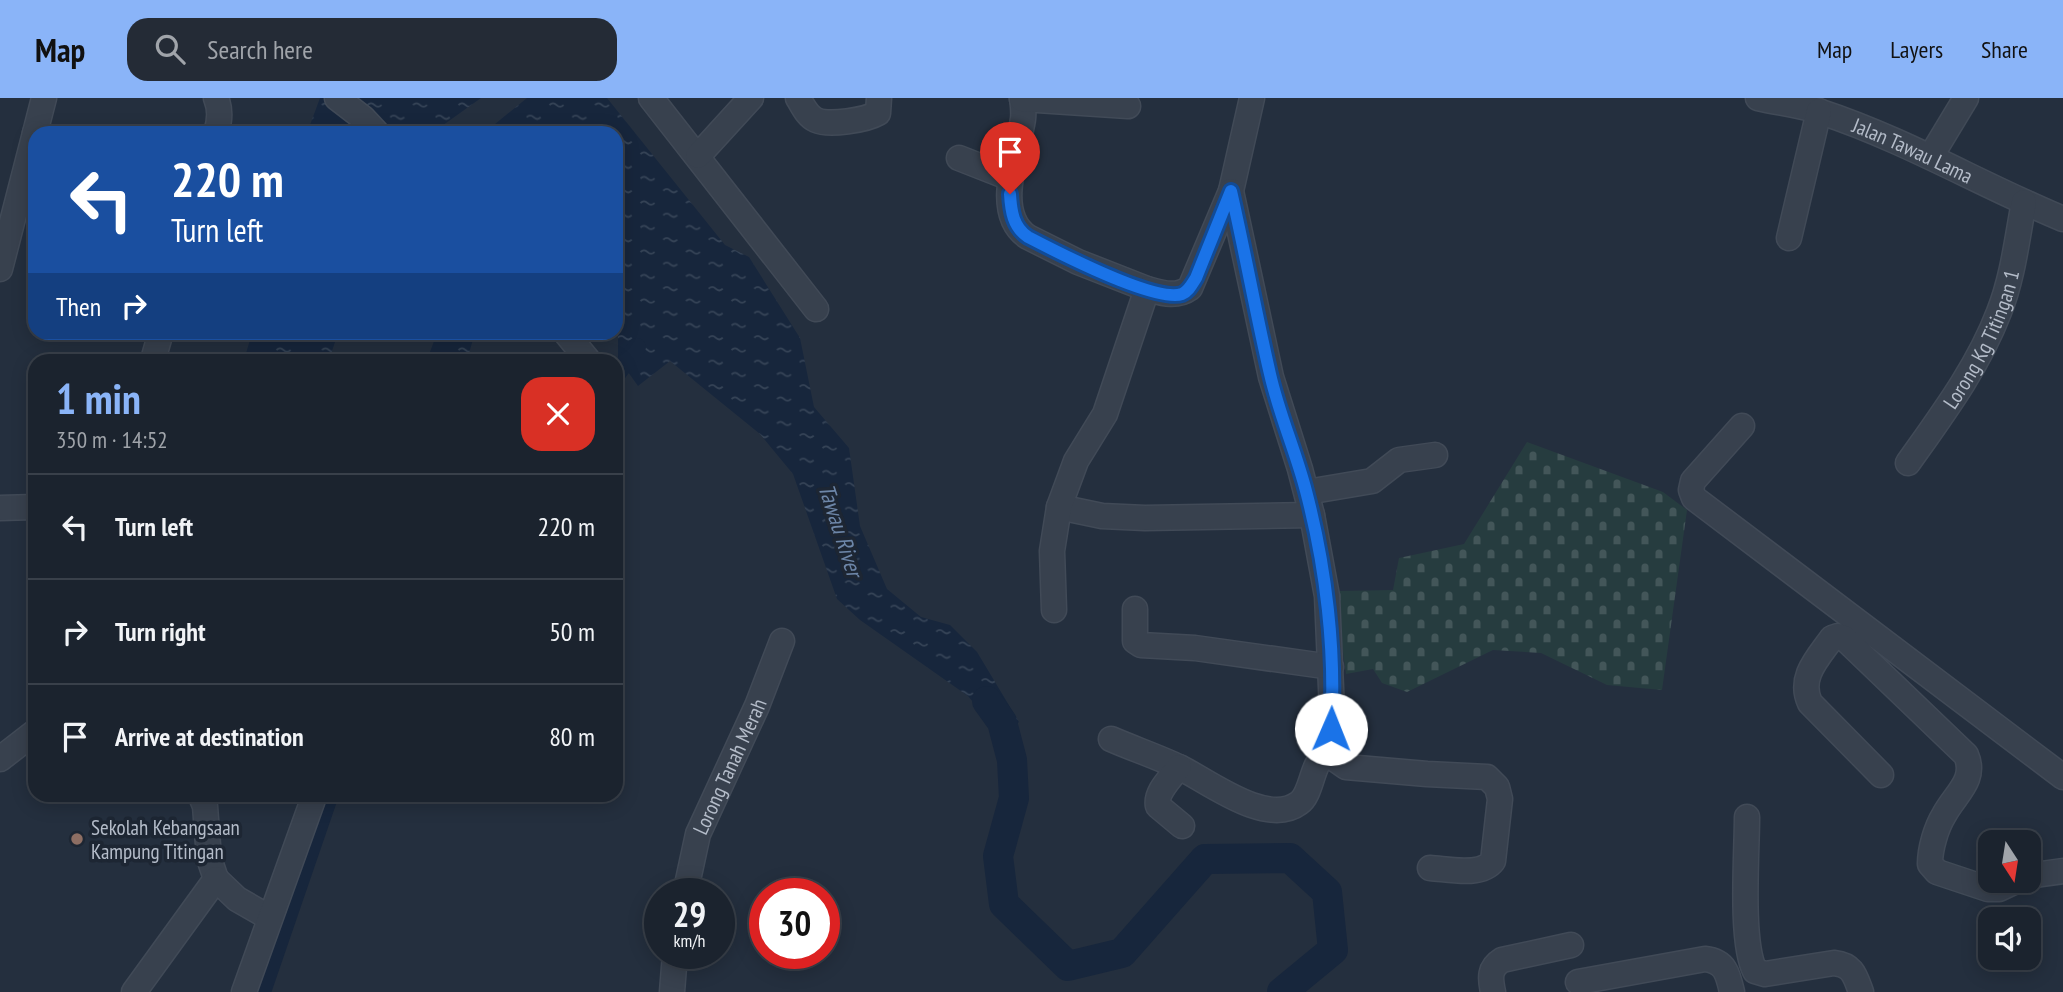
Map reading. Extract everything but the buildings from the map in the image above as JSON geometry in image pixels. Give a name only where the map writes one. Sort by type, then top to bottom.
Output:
[{"type":"street","points":[[37,126],[44,98]]},
{"type":"street","points":[[216,98],[220,106],[218,126]]},
{"type":"street","points":[[337,98],[370,126]]},
{"type":"street","points":[[651,98],[816,309]]},
{"type":"street","points":[[698,156],[751,98]]},
{"type":"street","points":[[798,98],[807,113],[817,120],[827,122],[869,118],[878,113],[879,98]]},
{"type":"street","points":[[1128,106],[1022,99],[1023,120],[1010,178],[1012,216],[1021,232],[1078,262],[1147,289],[1170,295],[1182,294],[1190,288],[1231,191],[1252,98]]},
{"type":"street","name":"Jalan Tawau Lama","points":[[1758,98],[1819,111],[1931,156],[2063,219]]},
{"type":"street","points":[[1931,156],[1966,98]]},
{"type":"street","points":[[1789,238],[1819,111]]},
{"type":"street","points":[[958,158],[1010,178]]},
{"type":"street","points":[[0,269],[28,160]]},
{"type":"street","points":[[1231,191],[1270,377],[1309,504],[1326,596],[1331,667],[1330,748],[1336,760],[1346,767],[1427,775],[1487,776],[1497,787],[1500,799],[1493,861],[1488,867],[1479,870],[1430,868]]},
{"type":"street","name":"Lorong Kg Titingan 1","points":[[1908,463],[1971,369],[1999,312],[2012,271],[2024,202]]},
{"type":"street","points":[[1054,610],[1052,551],[1059,507],[1076,461],[1105,414],[1147,289]]},
{"type":"street","points":[[572,340],[583,354]]},
{"type":"street","points":[[1742,426],[1693,481],[1691,490],[1694,498],[2063,777]]},
{"type":"street","points":[[1059,507],[1102,516],[1145,518],[1309,504],[1372,481],[1399,460],[1434,455]]},
{"type":"street","points":[[0,508],[28,507]]},
{"type":"street","points":[[1135,609],[1135,642],[1141,645],[1195,648],[1331,667]]},
{"type":"street","points":[[1881,775],[1810,703],[1805,693],[1810,669],[1832,638],[1838,636],[1844,638],[1890,680],[1966,755],[1970,766],[1969,778],[1942,817],[1930,854],[1930,864],[1937,872],[1978,886]]},
{"type":"street","name":"Lorong Tanah Merah","points":[[688,878],[698,834],[757,706],[782,641]]},
{"type":"street","points":[[0,759],[28,737]]},
{"type":"street","points":[[1111,739],[1179,767],[1250,805],[1292,808],[1303,801],[1319,762],[1330,748]]},
{"type":"street","points":[[1179,767],[1158,795],[1157,802],[1158,806],[1182,825]]},
{"type":"street","points":[[208,802],[209,858],[216,879],[237,899],[270,918]]},
{"type":"street","points":[[244,992],[312,802]]},
{"type":"street","points":[[1747,817],[1747,925],[1751,962],[1755,971],[1765,974],[1834,963],[1846,964],[1854,971],[1861,992]]},
{"type":"street","points":[[2041,874],[2063,871]]},
{"type":"street","points":[[134,992],[216,879]]},
{"type":"street","points":[[1493,992],[1491,976],[1496,963],[1569,937],[1580,987],[1705,959],[1726,969],[1732,992]]},
{"type":"street","points":[[672,992],[674,969]]},
{"type":"green space","points":[[1527,442],[1663,492],[1687,510],[1662,690],[1607,685],[1541,653],[1493,650],[1407,692],[1382,683],[1373,669],[1346,674],[1340,630],[1340,591],[1393,590],[1399,558],[1464,544]]},
{"type":"water","points":[[320,98],[481,98],[442,126],[310,126]]},
{"type":"water","points":[[527,98],[607,98],[725,245],[749,257],[800,338],[814,407],[849,448],[860,526],[887,589],[921,617],[950,625],[977,652],[1019,722],[996,744],[986,718],[968,696],[860,620],[837,599],[793,474],[760,434],[670,361],[638,386],[623,365],[623,354],[618,354],[618,340],[623,340],[623,126],[493,126]]},
{"type":"water","points":[[250,340],[336,340],[331,354],[246,354]]},
{"type":"water","points":[[434,340],[473,340],[469,354],[429,354]]},
{"type":"waterway","points":[[623,366],[637,347]]},
{"type":"waterway","name":"Tawau River","points":[[987,701],[1002,722],[1012,760],[1014,798],[998,856],[1004,904],[1068,966],[1122,953],[1205,859],[1290,858],[1327,892],[1333,950],[1282,992]]},
{"type":"waterway","points":[[262,992],[327,802]]},
{"type":"place","name":"Sekolah Kebangsaan Kampung Titingan","points":[[77,839]]},
{"type":"route","points":[[1010,194],[1012,216],[1021,232],[1028,237],[1078,262],[1147,289],[1170,295],[1182,294],[1196,278],[1231,191],[1270,377],[1312,515],[1326,596],[1331,667],[1331,729]]}]
